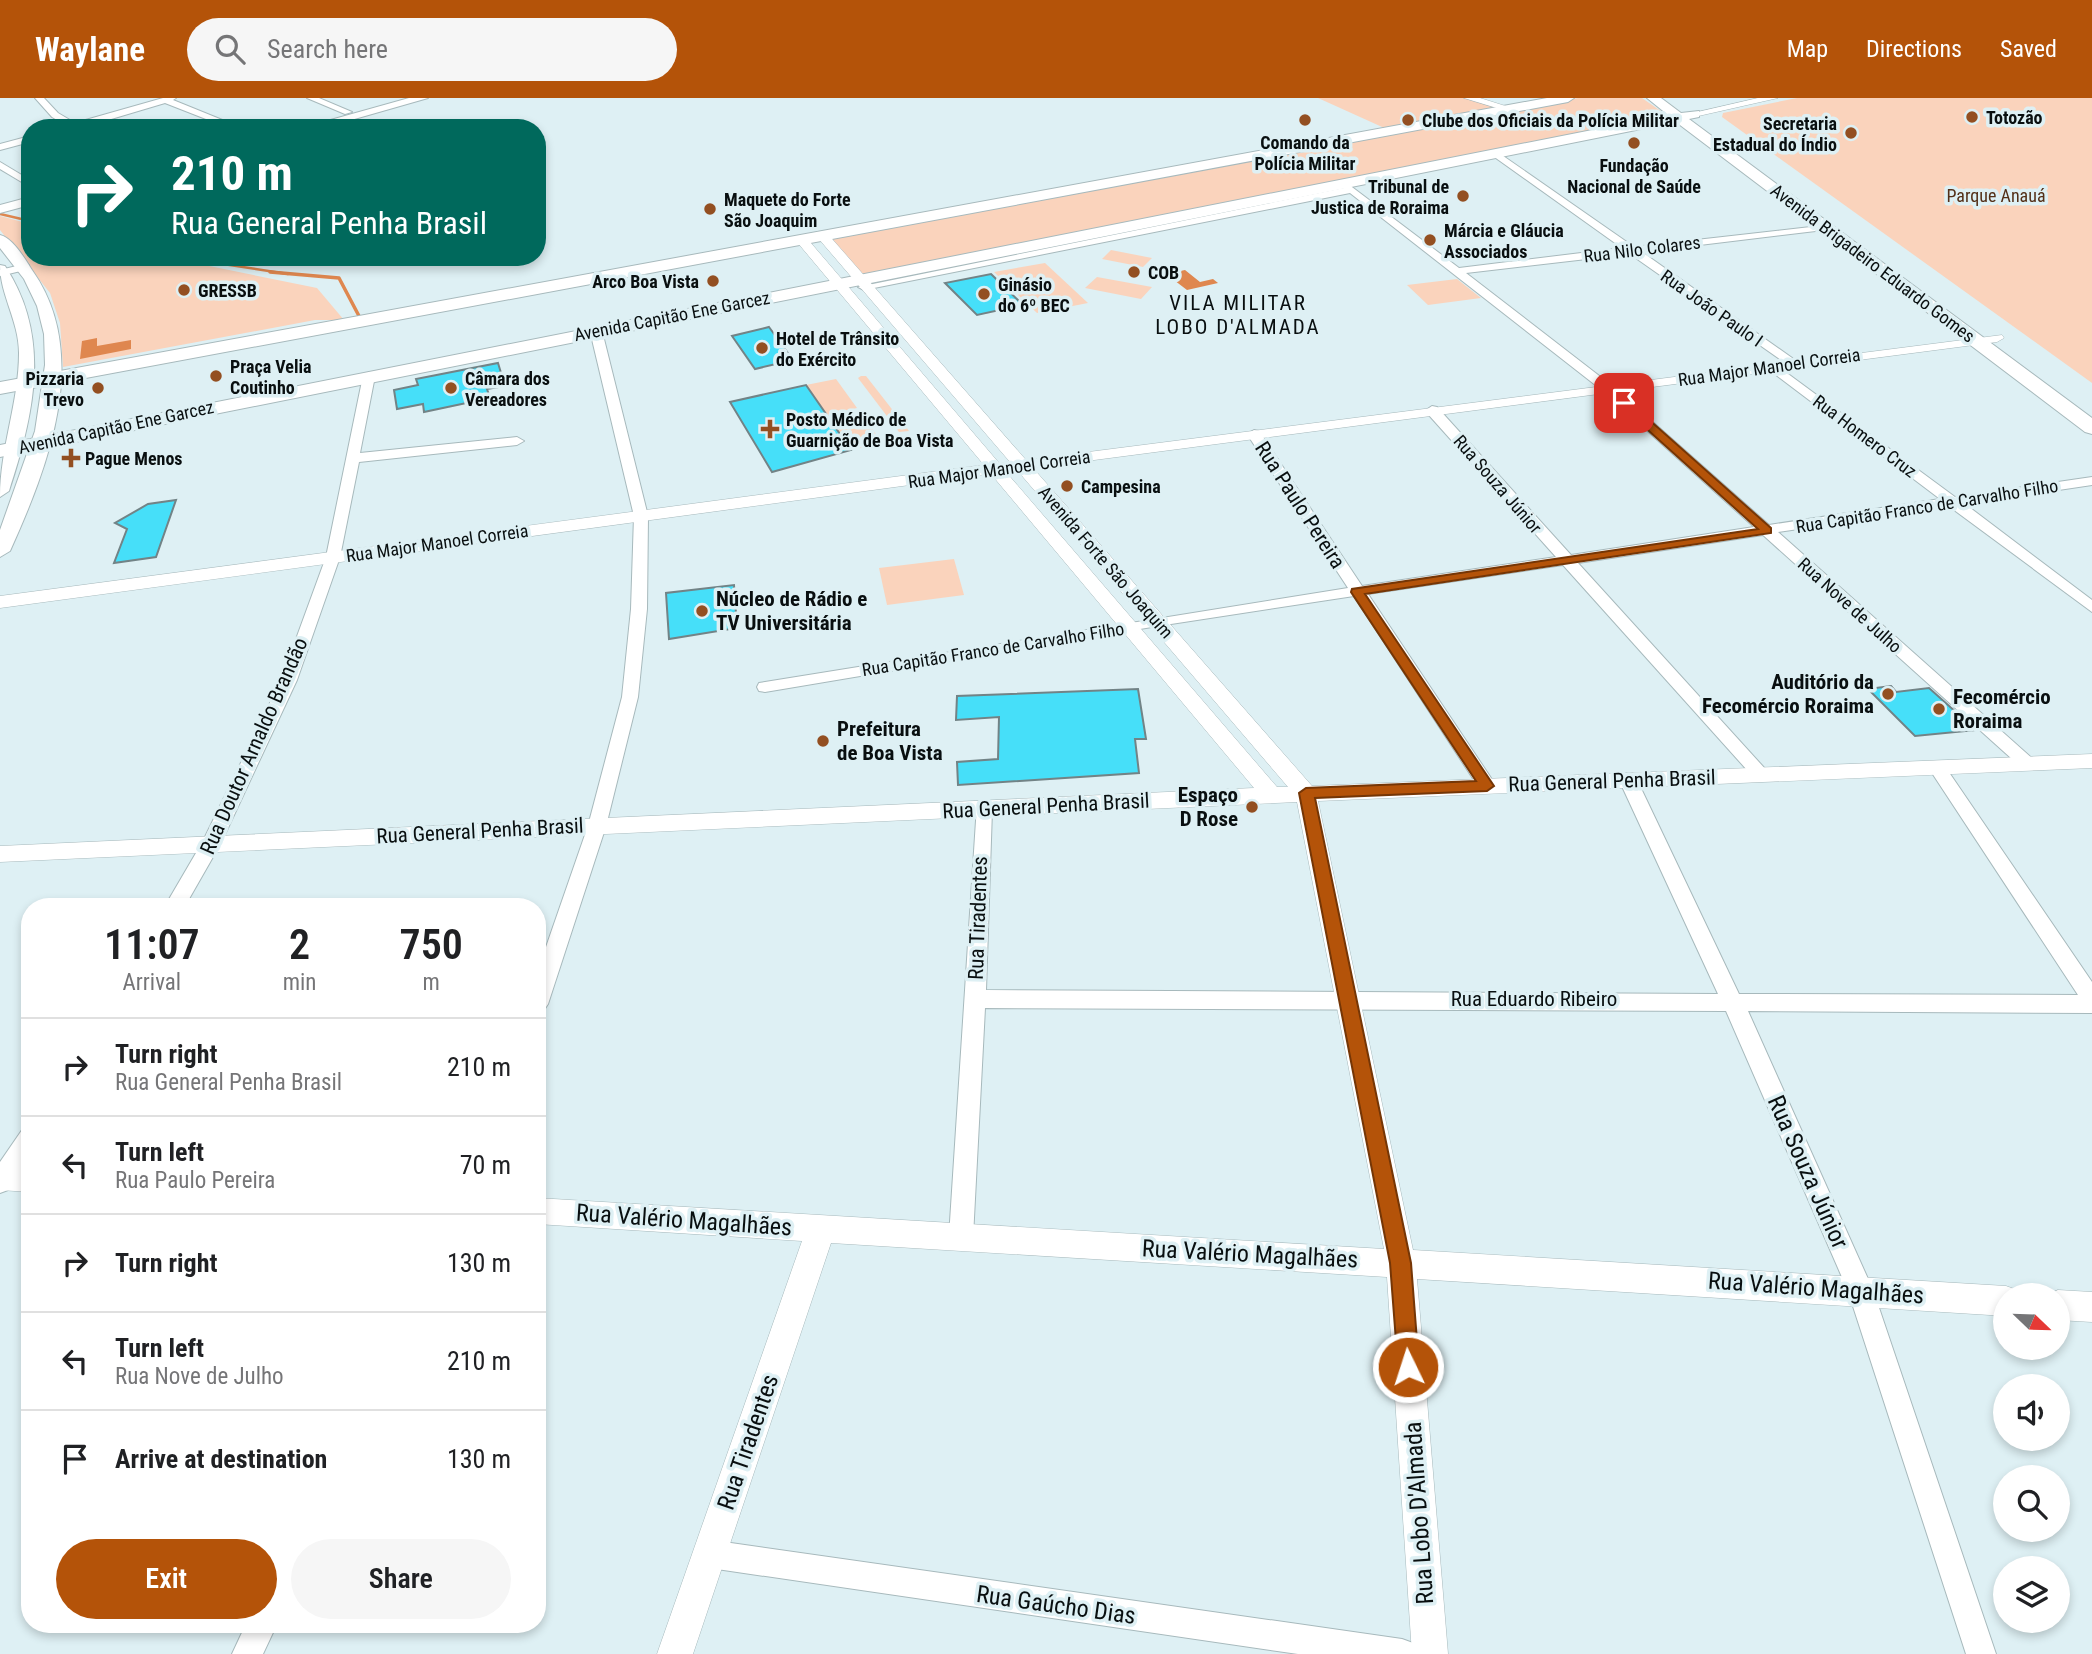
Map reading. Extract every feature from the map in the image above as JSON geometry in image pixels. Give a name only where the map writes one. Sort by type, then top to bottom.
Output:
[{"type":"main road","points":[[342,119],[422,98]]},
{"type":"main road","points":[[0,388],[1568,98]]},
{"type":"main road","name":"Avenida Brigadeiro Eduardo Gomes","points":[[1653,98],[1686,115],[2092,408]]},
{"type":"main road","name":"Avenida Brigadeiro Eduardo Gomes","points":[[1671,98],[1686,115],[1824,227],[2092,428]]},
{"type":"main road","name":"Avenida Capitão Ene Garcez","points":[[8,444],[839,283],[866,289],[1686,115]]},
{"type":"main road","points":[[1296,148],[1347,187]]},
{"type":"main road","points":[[0,209],[21,204]]},
{"type":"main road","points":[[0,239],[21,263]]},
{"type":"main road","points":[[0,551],[18,514],[41,438],[52,377],[52,338],[45,306],[25,267]]},
{"type":"main road","points":[[0,491],[8,444],[28,383],[27,346],[20,311],[1,271]]},
{"type":"street","points":[[39,98],[61,119]]},
{"type":"street","points":[[311,98],[348,112]]},
{"type":"street","points":[[1469,98],[1510,109]]},
{"type":"street","name":"Avenida Capitão Ene Garcez","points":[[1686,115],[1773,98]]},
{"type":"street","points":[[100,119],[169,99],[217,119]]},
{"type":"street","points":[[0,147],[21,141]]},
{"type":"street","name":"Rua João Paulo I","points":[[1496,154],[1791,363]]},
{"type":"street","points":[[0,165],[21,178]]},
{"type":"street","name":"Rua Nove de Julho","points":[[1347,187],[1460,271],[1607,388],[2028,764]]},
{"type":"street","name":"Rua Nilo Colares","points":[[1460,271],[1824,227]]},
{"type":"street","name":"Avenida Forte São Joaquim","points":[[822,235],[866,289],[1306,793]]},
{"type":"street","name":"Avenida Forte São Joaquim","points":[[801,239],[1272,795]]},
{"type":"street","points":[[1,271],[25,267]]},
{"type":"street","points":[[857,304],[866,289]]},
{"type":"street","points":[[546,977],[597,826],[630,697],[639,610],[641,516],[596,331]]},
{"type":"street","name":"Rua Major Manoel Correia","points":[[0,602],[1432,410],[1997,338]]},
{"type":"street","name":"Rua Homero Cruz","points":[[1772,366],[2092,607]]},
{"type":"street","name":"Rua Doutor Arnaldo Brandão","points":[[180,898],[212,843],[289,680],[333,558],[369,376]]},
{"type":"street","points":[[924,383],[944,378]]},
{"type":"street","name":"Rua Souza Júnior","points":[[1432,410],[1762,776]]},
{"type":"street","name":"Rua Paulo Pereira","points":[[1254,434],[1487,786]]},
{"type":"street","points":[[354,458],[517,441]]},
{"type":"street","name":"Rua Capitão Franco de Carvalho Filho","points":[[765,687],[1158,621],[2092,481]]},
{"type":"street","name":"Rua General Penha Brasil","points":[[0,854],[1306,793],[1629,782],[2092,761]]},
{"type":"street","points":[[1938,769],[2092,1001]]},
{"type":"street","name":"Rua Souza Júnior","points":[[1629,782],[1732,1000],[1860,1290],[1981,1654]]},
{"type":"street","name":"Rua Lobo D'Almada","points":[[1306,793],[1401,1263],[1430,1654]]},
{"type":"street","name":"Rua Tiradentes","points":[[961,1237],[983,810]]},
{"type":"street","name":"Rua Eduardo Ribeiro","points":[[975,999],[2092,1001]]},
{"type":"street","points":[[8,1179],[21,1154]]},
{"type":"street","name":"Rua Valério Magalhães","points":[[546,1212],[1993,1300]]},
{"type":"street","name":"Rua Tiradentes","points":[[675,1654],[821,1229]]},
{"type":"street","points":[[2070,1306],[2092,1307]]},
{"type":"street","name":"Rua Gaúcho Dias","points":[[710,1554],[1402,1654]]},
{"type":"street","points":[[247,1654],[258,1633]]},
{"type":"green space","name":"Clube dos Oficiais da Polícia Militar","points":[[1318,98],[1469,98],[1510,109],[1391,131]]},
{"type":"green space","points":[[1578,98],[1642,98],[1668,116],[859,280],[822,235]]},
{"type":"green space","name":"Parque Anauá","points":[[1797,98],[2092,98],[2092,383],[1722,117],[1723,113]]},
{"type":"green space","name":"GRESSB","points":[[0,216],[21,222],[21,256],[0,230]]},
{"type":"green space","points":[[1111,250],[1152,258],[1143,267],[1102,259]]},
{"type":"green space","points":[[1045,263],[1088,303],[1037,313],[994,272]]},
{"type":"green space","name":"GRESSB","points":[[29,266],[209,266],[317,288],[344,320],[315,320],[63,367],[60,323],[50,293]]},
{"type":"green space","points":[[1097,277],[1152,287],[1141,299],[1085,288]]},
{"type":"green space","points":[[1457,279],[1481,298],[1428,305],[1407,285]]},
{"type":"green space","points":[[866,376],[909,431],[899,432],[858,378]]},
{"type":"green space","points":[[836,379],[857,408],[827,415],[806,385]]},
{"type":"green space","points":[[860,411],[882,443],[851,450],[829,419]]},
{"type":"green space","points":[[954,559],[964,595],[887,605],[879,568]]},
{"type":"shaded area","points":[[1185,270],[1200,282],[1213,279],[1218,283],[1187,290],[1166,274]]},
{"type":"shaded area","points":[[97,338],[97,346],[131,340],[131,349],[80,359],[82,341]]},
{"type":"building","name":"Ginásio do 6º BEC","points":[[991,274],[1023,305],[977,315],[945,283]]},
{"type":"building","name":"Hotel de Trânsito do Exército","points":[[769,327],[793,360],[755,369],[732,336]]},
{"type":"building","name":"Câmara dos Vereadores","points":[[498,363],[505,386],[487,389],[490,398],[424,412],[423,404],[397,409],[394,390],[418,385],[416,379]]},
{"type":"building","name":"Posto Médico de Guarnição de Boa Vista","points":[[806,385],[851,450],[772,472],[730,402]]},
{"type":"building","points":[[176,500],[156,557],[114,563],[127,529],[115,523],[148,504]]},
{"type":"building","name":"Núcleo de Rádio e TV Universitária","points":[[734,585],[737,628],[669,639],[666,593]]},
{"type":"building","points":[[1891,686],[1896,692],[1929,688],[1976,730],[1915,736],[1868,689]]},
{"type":"building","points":[[1138,689],[1146,739],[1135,739],[1139,773],[958,785],[957,762],[998,759],[999,717],[956,720],[957,696]]},
{"type":"waterway","points":[[0,214],[21,219]]},
{"type":"waterway","points":[[236,266],[281,273]]},
{"type":"waterway","points":[[270,272],[281,273]]},
{"type":"waterway","points":[[281,273],[339,278],[359,316]]},
{"type":"waterway","points":[[281,273],[288,274]]},
{"type":"place","name":"Totozão","points":[[1972,117]]},
{"type":"place","name":"Comando da Polícia Militar","points":[[1305,120]]},
{"type":"place","name":"Clube dos Oficiais da Polícia Militar","points":[[1408,120]]},
{"type":"place","name":"Secretaria Estadual do Índio","points":[[1851,133]]},
{"type":"place","name":"Fundação Nacional de Saúde","points":[[1634,143]]},
{"type":"place","name":"Tribunal de Justica de Roraima","points":[[1463,196]]},
{"type":"place","name":"Maquete do Forte São Joaquim","points":[[710,209]]},
{"type":"place","name":"Márcia e Gláucia Associados","points":[[1430,240]]},
{"type":"place","name":"COB","points":[[1134,272]]},
{"type":"place","name":"Arco Boa Vista","points":[[713,281]]},
{"type":"place","name":"GRESSB","points":[[184,290]]},
{"type":"place","name":"Ginásio do 6º BEC","points":[[984,294]]},
{"type":"place","name":"Hotel de Trânsito do Exército","points":[[762,348]]},
{"type":"place","name":"Praça Velia Coutinho","points":[[216,376]]},
{"type":"place","name":"Pizzaria Trevo","points":[[98,388]]},
{"type":"place","name":"Câmara dos Vereadores","points":[[451,388]]},
{"type":"place","name":"Posto Médico de Guarnição de Boa Vista","points":[[770,429]]},
{"type":"place","name":"Pague Menos","points":[[71,458]]},
{"type":"place","name":"Campesina","points":[[1067,486]]},
{"type":"place","name":"Núcleo de Rádio e TV Universitária","points":[[702,611]]},
{"type":"place","name":"Auditório da Fecomércio Roraima","points":[[1888,694]]},
{"type":"place","name":"Fecomércio Roraima","points":[[1939,709]]},
{"type":"place","name":"Prefeitura de Boa Vista","points":[[823,741]]},
{"type":"place","name":"Espaço D Rose","points":[[1252,807]]},
{"type":"district","name":"VILA MILITAR LOBO D'ALMADA","points":[[1238,315]]},
{"type":"route","points":[[1408,1367],[1401,1263],[1306,793],[1487,786],[1357,592],[1767,531],[1624,403]]}]
